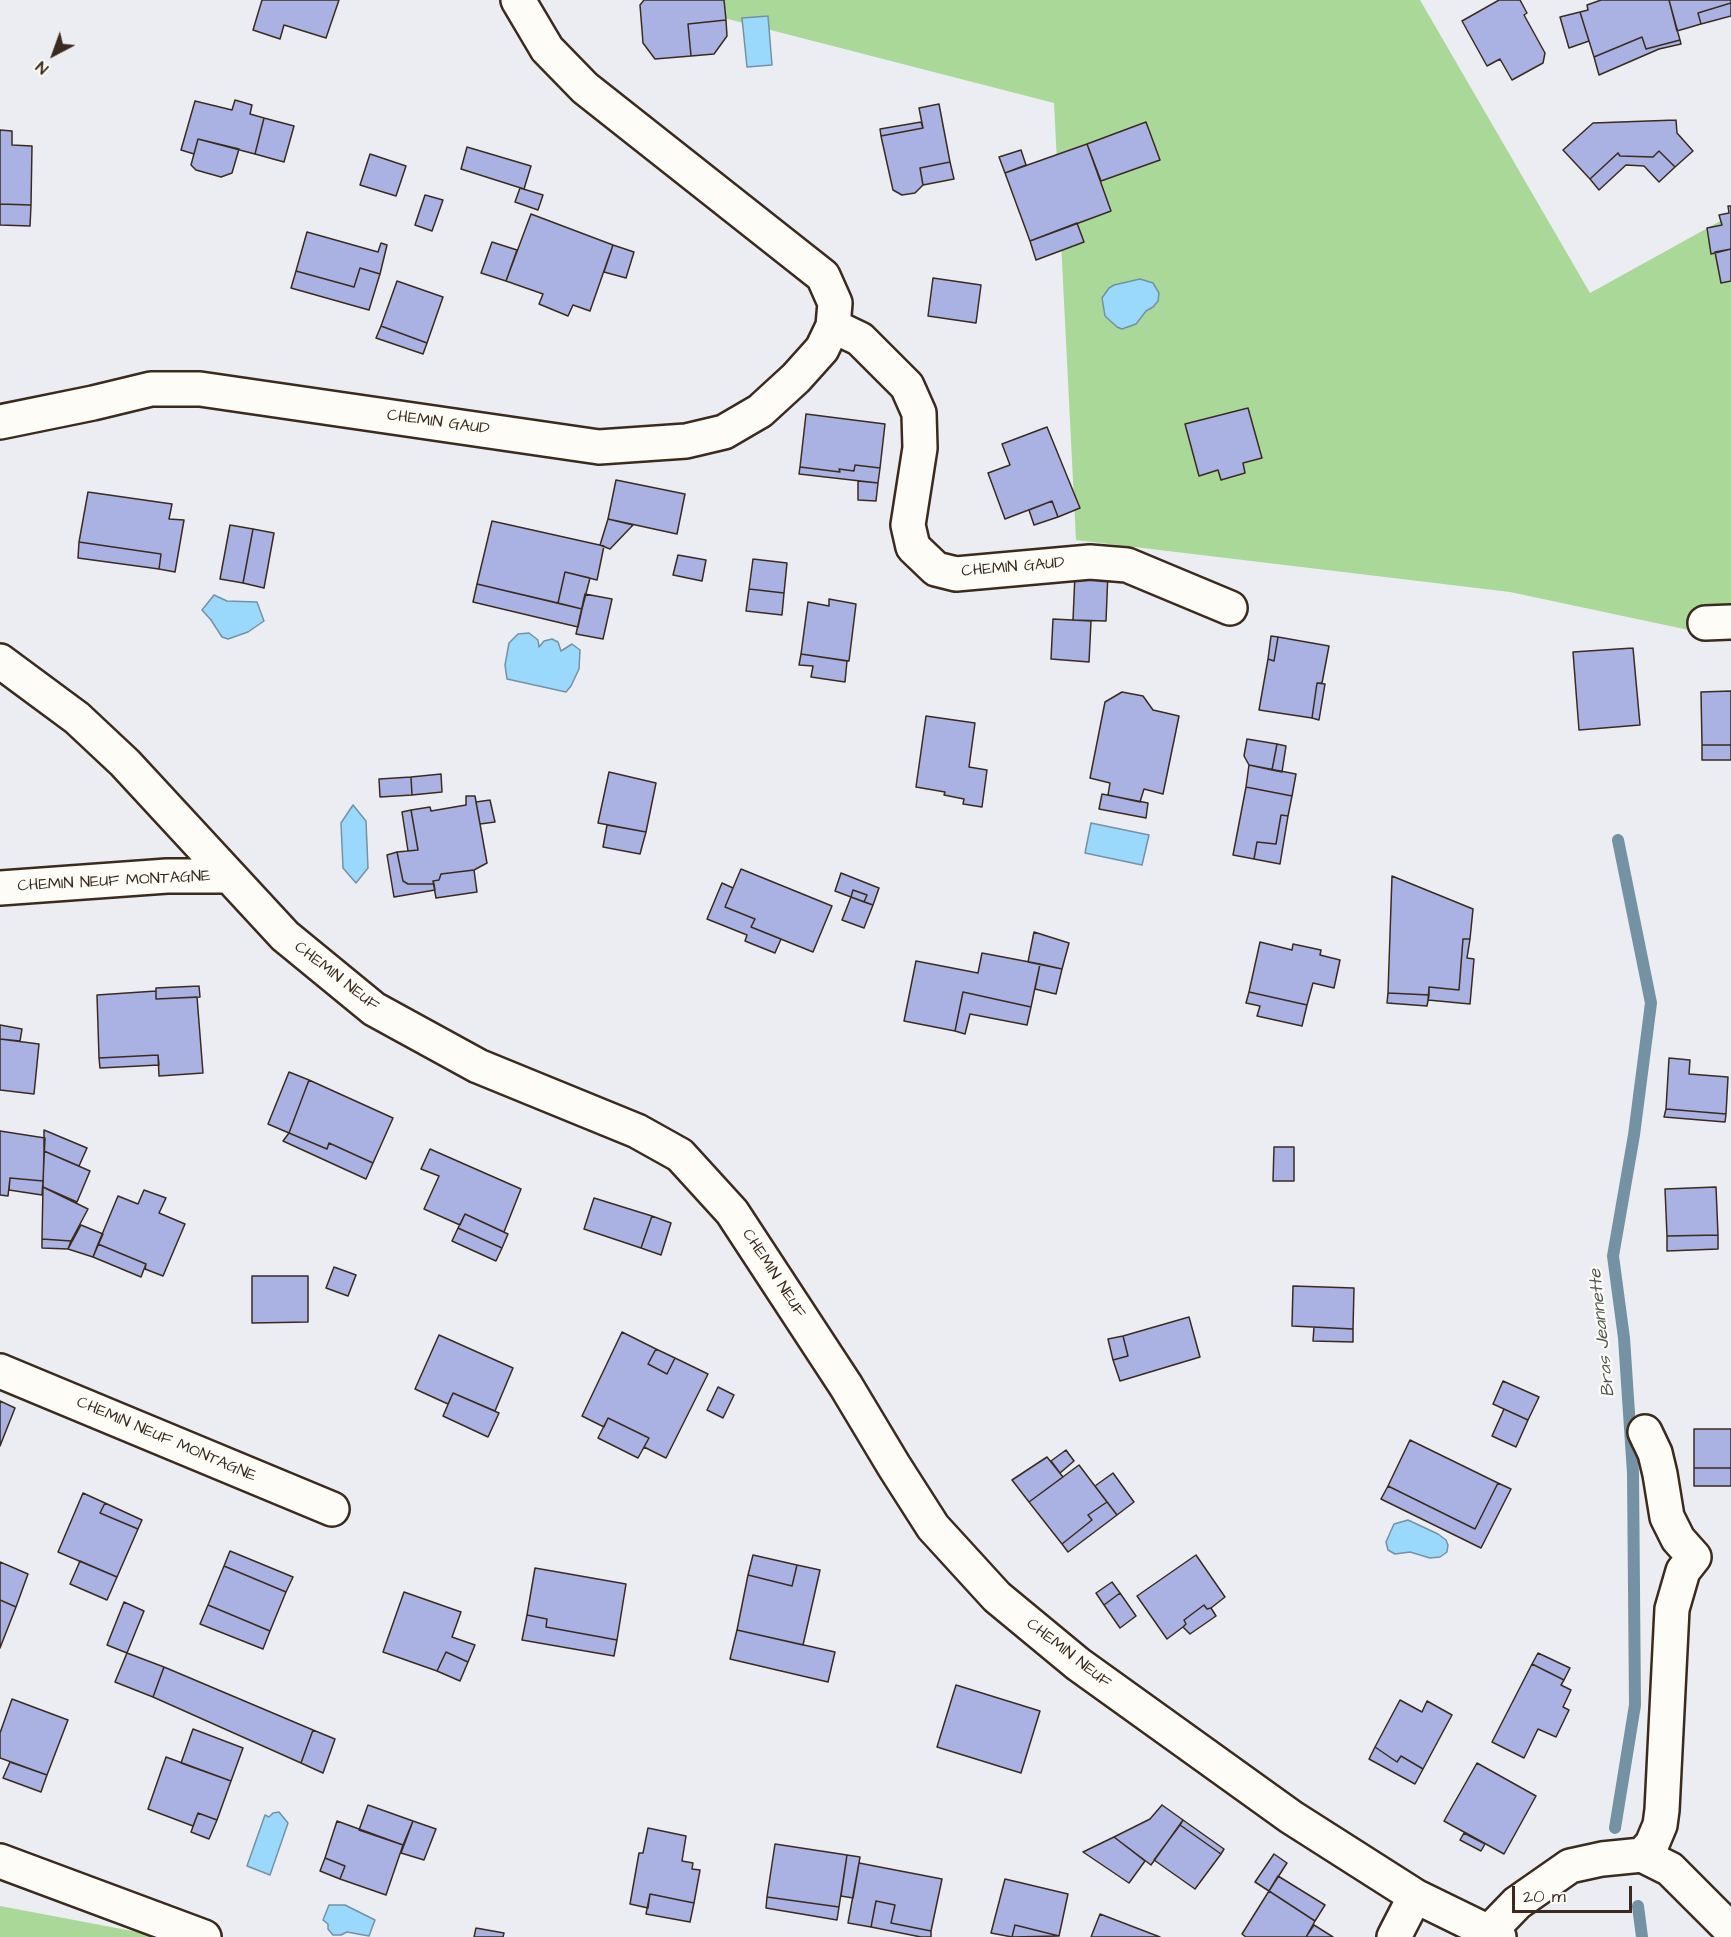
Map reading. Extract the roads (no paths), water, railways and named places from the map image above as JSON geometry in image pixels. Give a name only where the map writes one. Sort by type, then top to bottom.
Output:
[{"type":"street","name":"CHEMIN GAUD","points":[[0,422],[151,389],[200,389],[599,447],[686,441],[724,432],[760,411],[796,378],[822,349],[833,326],[835,303],[823,276],[585,88],[547,49],[518,0]]},
{"type":"street","name":"CHEMIN GAUD","points":[[833,326],[860,339],[908,386],[919,413],[920,448],[908,525],[913,547],[936,569],[956,574],[1090,562],[1127,565],[1230,608]]},
{"type":"street","name":"CHEMIN NEUF","points":[[0,661],[77,718],[124,763],[285,936],[374,1008],[478,1066],[637,1131],[680,1155],[732,1212],[846,1386],[933,1527],[997,1597],[1078,1664],[1291,1817],[1415,1896],[1494,1934]]},
{"type":"street","name":"CHEMIN NEUF MONTAGNE","points":[[0,888],[167,876],[228,876]]},
{"type":"street","name":"CHEMIN NEUF MONTAGNE","points":[[0,1371],[332,1509]]},
{"type":"street","points":[[1642,1855],[1652,1844],[1660,1825],[1672,1610],[1683,1571],[1694,1557],[1678,1539],[1667,1517],[1655,1454],[1645,1432]]},
{"type":"street","points":[[1494,1934],[1517,1903],[1570,1866],[1602,1859],[1642,1855],[1670,1869],[1731,1930]]},
{"type":"street","points":[[0,1861],[204,1937]]},
{"type":"street","points":[[1394,1937],[1415,1896]]},
{"type":"water","points":[[768,16],[772,65],[747,67],[742,18]]},
{"type":"water","points":[[1140,279],[1153,283],[1159,293],[1158,301],[1136,324],[1122,329],[1117,327],[1105,316],[1102,298],[1114,285]]},
{"type":"water","points":[[214,595],[227,601],[257,602],[264,621],[248,632],[228,639],[222,637],[202,610]]},
{"type":"water","points":[[529,633],[538,640],[539,647],[544,641],[552,639],[558,642],[561,651],[572,644],[580,650],[579,669],[566,692],[507,679],[505,665],[509,643],[518,634]]},
{"type":"water","points":[[353,805],[366,821],[368,868],[356,883],[343,868],[341,823]]},
{"type":"water","points":[[1091,823],[1149,835],[1142,865],[1085,853]]},
{"type":"water","points":[[1408,1520],[1446,1540],[1447,1552],[1440,1557],[1430,1558],[1410,1552],[1395,1554],[1388,1550],[1386,1542],[1394,1524]]},
{"type":"water","points":[[279,1812],[288,1823],[270,1875],[247,1866],[265,1815],[269,1817]]},
{"type":"water","points":[[329,1905],[345,1905],[375,1920],[369,1936],[347,1932],[333,1935],[328,1929],[328,1924],[323,1920]]},
{"type":"waterway","name":"Bras Jeannette","points":[[1615,1828],[1635,1705],[1633,1473],[1624,1338],[1613,1256],[1634,1135],[1651,1003],[1618,840]]},
{"type":"waterway","name":"Bras Jeannette","points":[[1638,1906],[1642,1937]]}]
